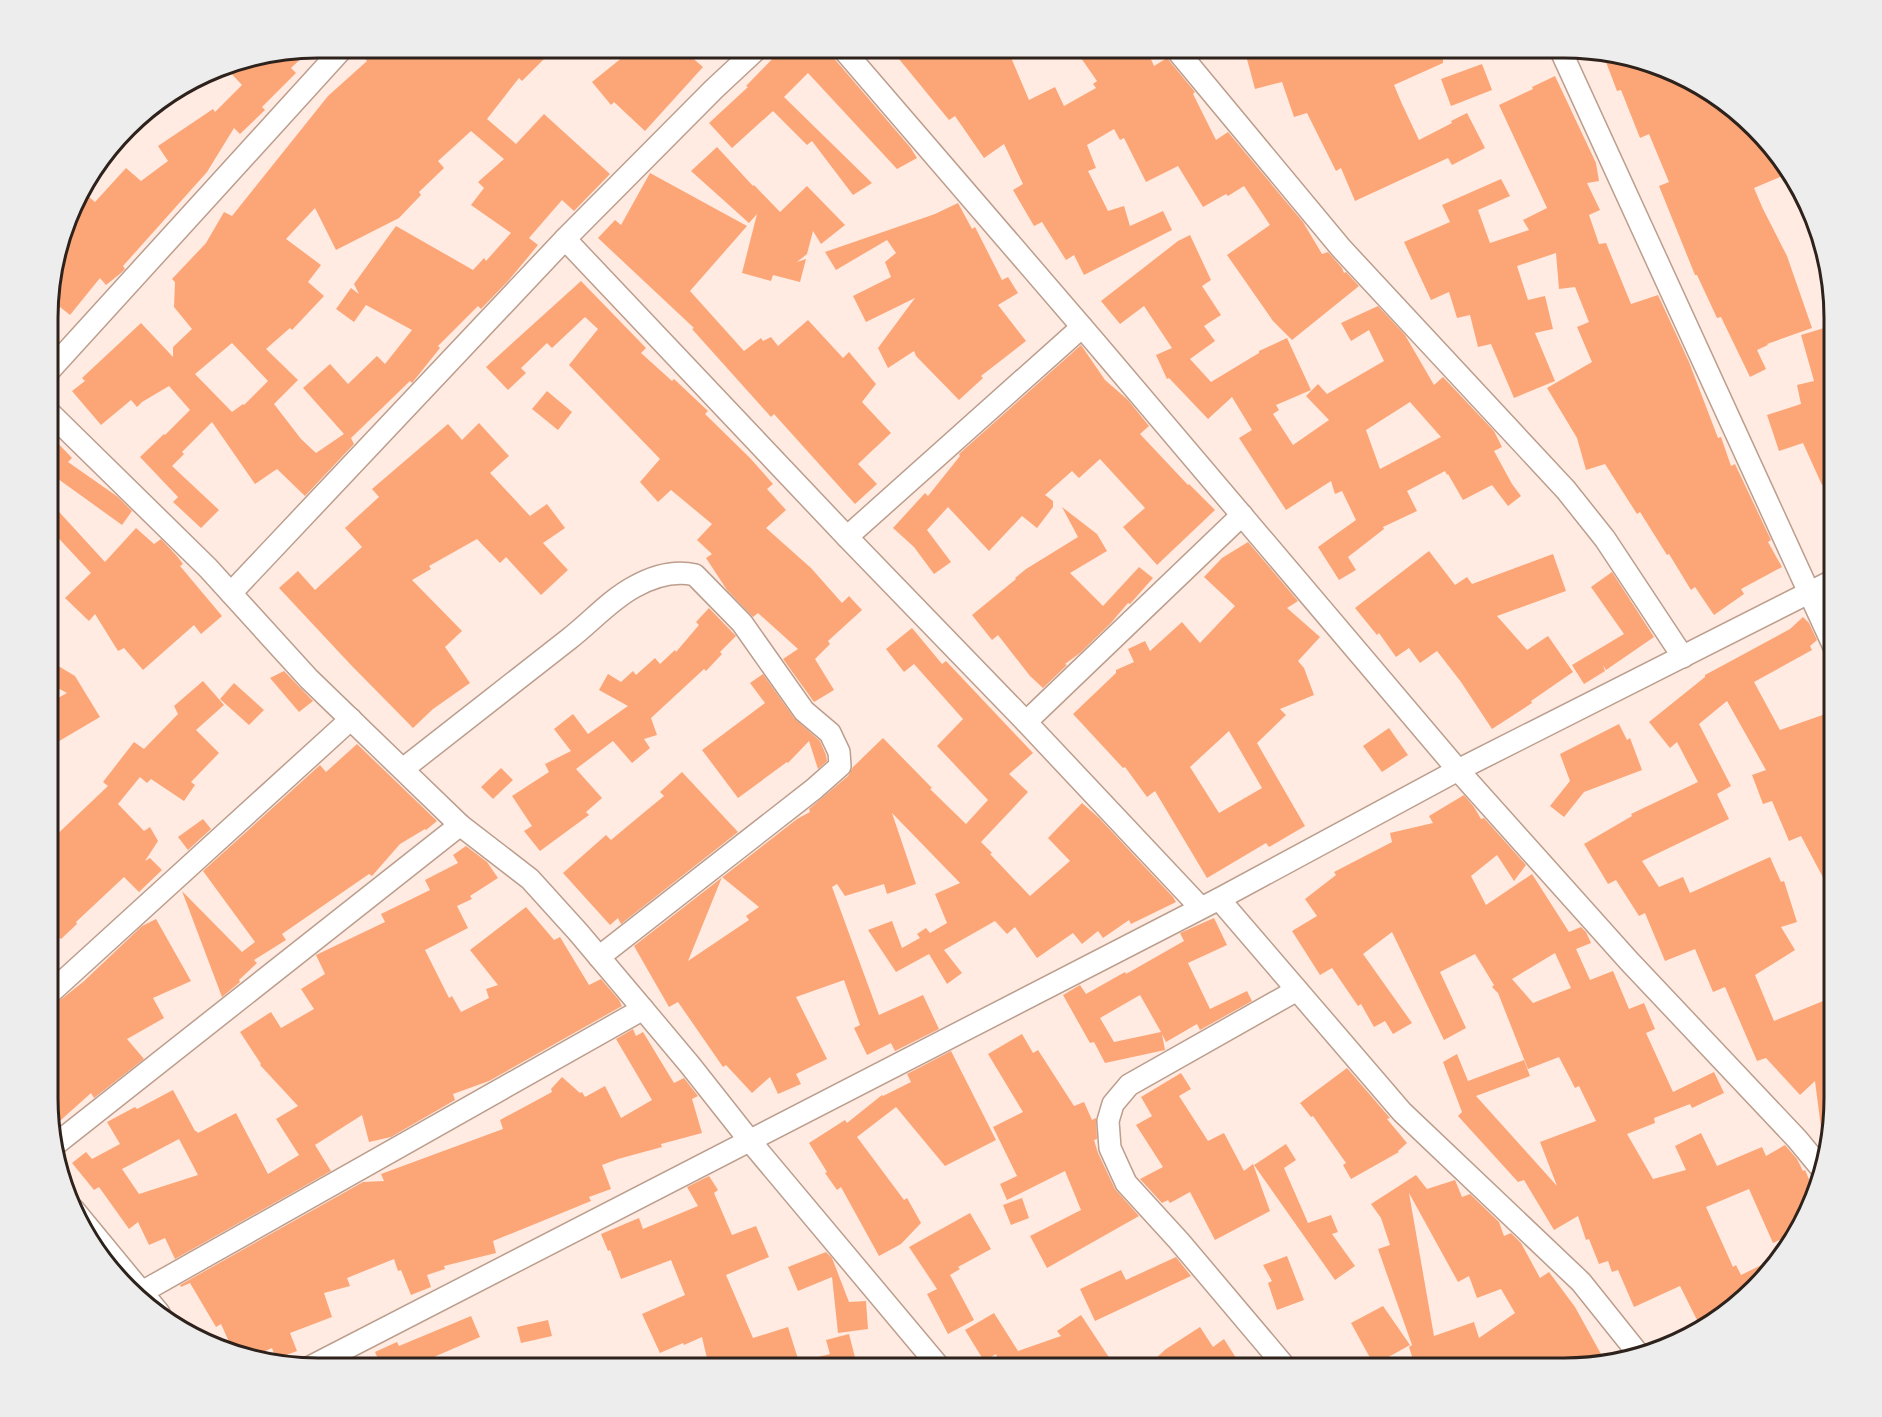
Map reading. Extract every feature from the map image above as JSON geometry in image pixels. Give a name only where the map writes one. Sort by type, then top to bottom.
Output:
[{"type":"street","points":[[58,361],[334,58]]},
{"type":"street","points":[[231,593],[565,239],[747,58]]},
{"type":"street","points":[[851,58],[1458,770],[1629,961],[1790,1131],[1816,1162]]},
{"type":"street","points":[[1183,58],[1341,248],[1566,490],[1605,539],[1683,657]]},
{"type":"street","points":[[1564,58],[1824,625]]},
{"type":"street","points":[[565,239],[1026,722],[1297,990],[1402,1112],[1581,1282],[1634,1349]]},
{"type":"street","points":[[847,537],[1082,327]]},
{"type":"street","points":[[58,421],[208,568],[309,679],[460,825],[530,879],[690,1065],[750,1141],[932,1358]]},
{"type":"street","points":[[1026,722],[1242,515]]},
{"type":"street","points":[[403,769],[621,595],[644,582],[664,575],[684,573],[695,575],[742,623],[804,711],[830,734],[839,752],[840,766],[814,789],[599,957]]},
{"type":"street","points":[[327,1358],[1210,903],[1458,770],[1824,585]]},
{"type":"street","points":[[58,986],[351,719]]},
{"type":"street","points":[[62,1139],[460,825]]},
{"type":"street","points":[[1278,1358],[1179,1241],[1126,1183],[1110,1148],[1108,1121],[1113,1104],[1129,1085],[1297,990]]},
{"type":"street","points":[[144,1291],[643,1009]]},
{"type":"street","points":[[106,1249],[127,1274]]},
{"type":"building","points":[[364,58],[545,58],[522,81],[519,78],[487,119],[516,144],[544,114],[610,174],[574,211],[562,200],[529,238],[538,245],[509,280],[481,309],[478,306],[438,346],[440,348],[412,383],[410,381],[351,438],[354,444],[305,496],[277,469],[255,484],[212,422],[182,452],[184,454],[172,466],[219,510],[201,528],[173,502],[178,497],[140,457],[190,410],[169,386],[137,407],[131,400],[101,425],[72,391],[85,381],[82,378],[141,323],[173,357],[173,347],[192,329],[174,307],[175,282],[172,279],[206,243],[224,212],[232,216],[328,96],[367,61]],"holes":[[[471,131],[504,159],[478,182],[484,188],[471,205],[511,233],[486,261],[484,258],[473,270],[396,226],[354,284],[359,294],[351,288],[336,309],[354,322],[366,305],[412,330],[385,364],[377,356],[348,384],[330,364],[303,388],[344,434],[316,453],[301,439],[274,404],[298,380],[266,349],[290,328],[292,330],[324,296],[308,282],[321,265],[286,239],[315,208],[336,250],[399,218],[421,195],[419,192],[444,168],[438,161]],[[232,343],[268,381],[244,405],[232,412],[195,374]]]},
{"type":"building","points":[[622,58],[693,58],[703,67],[645,131],[614,102],[611,105],[592,82]]},
{"type":"building","points":[[773,58],[834,58],[917,158],[897,169],[808,73],[784,97],[872,183],[853,195],[812,141],[807,145],[773,111],[732,148],[709,123],[748,87],[746,86]]},
{"type":"building","points":[[898,58],[1011,58],[1029,100],[1055,87],[1064,106],[1096,88],[1093,84],[1097,81],[1081,58],[1150,58],[1154,66],[1167,58],[1195,92],[1193,94],[1216,140],[1228,132],[1303,222],[1322,254],[1328,252],[1344,273],[1346,272],[1359,286],[1292,340],[1273,321],[1227,255],[1270,225],[1244,186],[1203,207],[1178,166],[1146,182],[1124,138],[1120,140],[1114,129],[1087,145],[1096,168],[1088,171],[1108,211],[1124,206],[1130,226],[1163,211],[1172,230],[1084,275],[1074,255],[1066,260],[1042,222],[1034,226],[1013,190],[1023,184],[1004,144],[984,158],[955,116],[949,120]]},
{"type":"building","points":[[1247,58],[1443,58],[1443,63],[1394,85],[1402,104],[1419,140],[1467,113],[1485,148],[1452,165],[1448,158],[1355,201],[1341,168],[1336,171],[1307,113],[1294,117],[1282,82],[1255,89]]},
{"type":"building","points":[[300,59],[291,68],[296,73],[262,107],[265,110],[240,134],[234,128],[207,172],[123,266],[125,269],[106,285],[100,278],[70,315],[60,307],[59,309],[67,251],[89,197],[95,202],[126,168],[141,181],[168,161],[158,146],[213,109],[215,112],[242,85],[231,73],[268,63]]},
{"type":"building","points":[[1606,62],[1647,72],[1694,93],[1735,123],[1759,147],[1781,176],[1754,188],[1787,256],[1812,328],[1767,344],[1757,350],[1766,369],[1750,377],[1721,317],[1717,318],[1695,275],[1659,186],[1669,182],[1649,134],[1640,138],[1621,90],[1617,91]]},
{"type":"building","points":[[1482,64],[1492,90],[1451,106],[1441,79]]},
{"type":"building","points":[[1555,76],[1596,163],[1599,181],[1587,183],[1600,210],[1589,215],[1599,244],[1606,243],[1631,304],[1658,295],[1689,362],[1718,438],[1721,437],[1731,466],[1735,464],[1771,540],[1768,542],[1782,567],[1741,589],[1744,594],[1714,615],[1695,587],[1691,590],[1669,554],[1667,555],[1640,512],[1637,514],[1605,464],[1586,470],[1577,438],[1547,388],[1592,362],[1577,327],[1589,322],[1575,287],[1559,289],[1556,253],[1517,266],[1528,300],[1545,296],[1553,329],[1535,333],[1555,381],[1514,398],[1491,344],[1478,347],[1470,315],[1457,318],[1449,292],[1431,300],[1404,242],[1450,222],[1442,205],[1501,179],[1510,196],[1478,210],[1490,243],[1529,230],[1523,220],[1547,208],[1499,105]]},
{"type":"building","points":[[717,147],[780,212],[807,186],[845,225],[821,244],[813,231],[807,254],[797,262],[806,259],[800,282],[773,275],[771,281],[742,273],[757,214],[749,223],[691,171]]},
{"type":"building","points":[[650,173],[747,226],[690,291],[744,351],[761,338],[763,341],[771,337],[778,346],[808,320],[843,358],[849,352],[876,384],[862,402],[891,433],[858,464],[877,484],[855,504],[774,414],[771,417],[692,329],[694,328],[598,238],[615,220],[621,225]]},
{"type":"building","points":[[958,203],[972,229],[975,227],[1002,280],[1008,277],[1018,293],[998,305],[1026,341],[981,376],[983,378],[959,400],[916,356],[914,351],[888,368],[878,348],[915,298],[866,322],[853,296],[891,277],[885,262],[896,253],[887,240],[836,270],[825,252],[935,214]]},
{"type":"building","points":[[1190,235],[1211,280],[1202,286],[1221,315],[1204,326],[1215,341],[1190,359],[1211,382],[1259,351],[1287,338],[1311,390],[1276,405],[1279,410],[1273,414],[1293,445],[1329,420],[1306,396],[1318,384],[1327,394],[1384,361],[1369,330],[1351,341],[1341,323],[1378,306],[1405,335],[1434,385],[1443,377],[1494,431],[1502,447],[1494,451],[1521,496],[1508,506],[1492,485],[1463,500],[1445,471],[1407,491],[1417,511],[1383,527],[1384,529],[1348,557],[1356,570],[1339,580],[1318,547],[1356,520],[1342,491],[1335,494],[1331,481],[1286,510],[1239,438],[1252,430],[1232,397],[1208,419],[1169,378],[1167,379],[1156,355],[1172,348],[1144,306],[1120,324],[1101,301],[1178,241]],"holes":[[[1410,402],[1441,437],[1380,469],[1366,430]]]},
{"type":"building","points":[[581,281],[646,348],[641,353],[672,381],[674,379],[708,411],[705,414],[773,484],[767,489],[786,510],[766,528],[811,568],[842,603],[849,596],[862,610],[828,641],[830,644],[815,659],[834,690],[814,702],[783,659],[798,649],[758,613],[753,617],[727,590],[706,558],[712,554],[697,540],[712,524],[671,490],[658,502],[640,482],[660,459],[569,365],[598,329],[585,317],[552,348],[547,343],[521,368],[526,373],[508,390],[486,367]]},
{"type":"building","points":[[1824,328],[1824,484],[1822,485],[1803,443],[1779,451],[1767,415],[1801,404],[1797,385],[1814,381],[1801,335]]},
{"type":"building","points":[[1081,345],[1105,380],[1128,400],[1149,426],[1140,434],[1215,510],[1157,565],[1123,527],[1145,508],[1100,459],[1079,478],[1072,471],[1045,495],[1053,501],[1053,507],[1037,528],[1022,516],[989,551],[948,507],[927,530],[951,562],[934,574],[914,547],[893,528],[925,493],[928,496],[960,456],[959,454]]},
{"type":"building","points":[[547,391],[572,412],[558,430],[532,409]]},
{"type":"building","points":[[479,423],[509,456],[490,473],[530,516],[547,504],[565,528],[543,543],[568,570],[541,595],[506,557],[500,563],[477,539],[429,566],[431,569],[412,580],[462,631],[445,647],[470,683],[433,709],[413,728],[279,588],[298,571],[315,590],[362,547],[345,528],[379,497],[372,489],[448,424],[462,440]]},
{"type":"building","points":[[58,443],[72,458],[68,462],[118,497],[132,511],[122,525],[58,479]]},
{"type":"building","points":[[1062,507],[1097,534],[1107,551],[1070,573],[1103,606],[1139,567],[1153,578],[1110,624],[1065,664],[1067,665],[1043,688],[1030,676],[998,635],[992,640],[972,615],[1026,569],[1078,537]]},
{"type":"building","points":[[58,511],[105,562],[136,528],[154,544],[161,539],[177,556],[183,564],[180,566],[222,616],[201,634],[194,625],[143,670],[124,648],[118,651],[95,614],[89,621],[65,598],[91,573],[58,538]]},
{"type":"building","points":[[1248,542],[1298,601],[1287,608],[1320,637],[1298,661],[1304,668],[1314,695],[1280,709],[1286,715],[1257,743],[1305,826],[1269,847],[1266,843],[1207,878],[1155,791],[1147,797],[1125,767],[1123,768],[1073,714],[1116,673],[1116,670],[1134,662],[1128,649],[1145,641],[1150,651],[1182,622],[1200,643],[1235,606],[1204,577],[1222,558]],"holes":[[[1229,731],[1262,788],[1219,813],[1190,767]]]},
{"type":"building","points":[[1429,551],[1455,585],[1467,577],[1472,584],[1553,554],[1566,591],[1497,616],[1527,650],[1548,636],[1573,672],[1492,729],[1437,651],[1420,663],[1409,648],[1396,657],[1379,633],[1377,635],[1355,608]]},
{"type":"building","points":[[1612,572],[1654,637],[1606,670],[1603,665],[1605,671],[1584,684],[1572,665],[1624,634],[1591,587]]},
{"type":"building","points":[[709,608],[736,636],[706,671],[704,669],[651,718],[657,735],[644,739],[650,748],[632,763],[613,741],[576,769],[602,798],[586,812],[589,815],[540,851],[524,831],[532,826],[512,796],[549,772],[545,764],[571,751],[554,729],[573,714],[588,734],[628,706],[599,690],[608,674],[621,682],[633,671],[636,675],[655,658],[660,664],[675,650],[676,652],[699,625],[696,622]]},
{"type":"building","points":[[1803,617],[1809,623],[1817,640],[1810,646],[1812,650],[1754,682],[1780,730],[1824,714],[1824,879],[1801,836],[1789,841],[1772,801],[1763,804],[1752,775],[1766,770],[1727,701],[1699,724],[1731,786],[1717,794],[1729,819],[1642,861],[1659,887],[1683,877],[1690,893],[1770,857],[1781,882],[1784,881],[1797,922],[1781,927],[1795,950],[1755,975],[1774,1021],[1824,1001],[1824,1098],[1821,1130],[1815,1081],[1800,1095],[1766,1058],[1757,1061],[1725,987],[1713,992],[1695,949],[1665,961],[1645,913],[1639,916],[1616,880],[1608,884],[1584,844],[1632,816],[1631,814],[1698,782],[1677,742],[1670,748],[1649,722],[1705,675],[1790,629]]},
{"type":"building","points":[[912,628],[942,664],[946,661],[1033,753],[1009,774],[1028,792],[981,842],[1030,896],[1070,861],[1048,838],[1082,803],[1099,818],[1176,902],[1131,924],[1129,920],[1103,938],[1098,931],[1082,944],[1073,933],[1037,958],[1015,927],[1007,934],[995,921],[944,950],[962,973],[947,984],[929,954],[896,972],[868,930],[892,921],[902,948],[920,938],[917,934],[926,928],[930,933],[947,923],[935,894],[960,883],[892,813],[916,884],[887,894],[884,884],[845,896],[837,884],[832,887],[879,1015],[923,995],[939,1029],[895,1051],[891,1043],[867,1055],[854,1028],[860,1025],[844,980],[796,997],[827,1059],[796,1074],[801,1084],[778,1094],[770,1077],[752,1093],[726,1065],[723,1067],[678,1002],[669,1007],[634,946],[722,878],[688,961],[749,920],[746,916],[759,907],[722,877],[797,819],[810,812],[809,809],[848,776],[853,767],[883,738],[966,824],[988,800],[937,746],[963,719],[914,664],[904,672],[886,649]]},
{"type":"building","points":[[58,666],[75,676],[100,717],[58,742],[58,698],[67,693],[58,688]]},
{"type":"building","points":[[284,671],[313,701],[299,712],[270,678]]},
{"type":"building","points":[[763,674],[794,718],[820,741],[827,761],[818,769],[809,741],[788,763],[738,798],[702,750],[765,703],[750,683]]},
{"type":"building","points":[[203,681],[224,705],[196,730],[219,753],[191,782],[195,785],[184,801],[151,779],[147,783],[140,777],[118,804],[144,831],[150,827],[158,841],[145,861],[150,858],[162,870],[139,892],[124,877],[61,939],[58,937],[58,833],[108,786],[103,782],[134,742],[144,749],[178,714],[174,706]]},
{"type":"building","points":[[234,683],[264,710],[249,725],[220,699]]},
{"type":"building","points":[[1619,724],[1627,740],[1630,738],[1642,770],[1584,792],[1564,817],[1550,806],[1570,781],[1560,754]]},
{"type":"building","points":[[1389,728],[1408,755],[1382,772],[1363,746]]},
{"type":"building","points":[[357,744],[437,821],[426,830],[400,844],[372,876],[369,874],[282,934],[286,940],[254,960],[257,963],[222,997],[182,891],[242,952],[255,942],[203,871],[320,765],[326,772]]},
{"type":"building","points":[[501,768],[513,780],[493,799],[481,787]]},
{"type":"building","points":[[682,772],[738,832],[621,924],[618,918],[610,925],[563,873],[606,835],[611,840],[664,796],[660,792]]},
{"type":"building","points":[[1464,795],[1481,819],[1484,818],[1526,865],[1514,881],[1497,855],[1471,876],[1486,905],[1532,874],[1569,932],[1581,927],[1586,932],[1591,943],[1576,949],[1590,980],[1613,971],[1629,1009],[1644,1003],[1655,1029],[1646,1033],[1673,1092],[1714,1072],[1724,1093],[1692,1108],[1690,1104],[1654,1118],[1655,1123],[1627,1134],[1653,1179],[1686,1170],[1675,1146],[1701,1133],[1717,1166],[1762,1147],[1766,1156],[1785,1145],[1797,1159],[1803,1171],[1805,1170],[1810,1182],[1804,1198],[1783,1239],[1773,1243],[1749,1189],[1706,1207],[1733,1267],[1736,1265],[1741,1275],[1764,1264],[1735,1294],[1698,1322],[1680,1286],[1634,1307],[1618,1270],[1612,1272],[1608,1261],[1599,1264],[1589,1239],[1586,1240],[1578,1216],[1554,1230],[1524,1180],[1518,1182],[1458,1116],[1462,1112],[1443,1062],[1457,1054],[1468,1081],[1524,1060],[1530,1076],[1476,1096],[1557,1186],[1540,1142],[1596,1121],[1579,1086],[1575,1088],[1559,1057],[1528,1069],[1498,993],[1492,987],[1494,985],[1475,954],[1440,972],[1466,1028],[1444,1040],[1392,932],[1363,954],[1412,1023],[1393,1034],[1385,1021],[1374,1027],[1361,1004],[1358,1006],[1332,968],[1320,975],[1292,931],[1317,916],[1305,899],[1336,875],[1334,872],[1392,842],[1390,833],[1433,823],[1429,816]],"holes":[[[1555,953],[1571,988],[1533,1003],[1512,979]]]},
{"type":"building","points":[[203,819],[211,829],[188,850],[178,837]]},
{"type":"building","points":[[466,846],[487,862],[498,878],[470,896],[472,899],[457,906],[468,928],[425,950],[449,998],[452,996],[461,1012],[489,998],[486,989],[498,985],[470,950],[526,907],[554,940],[560,937],[589,985],[601,979],[622,1006],[489,1081],[453,1094],[455,1100],[391,1137],[369,1142],[362,1115],[315,1145],[331,1171],[175,1259],[165,1238],[149,1245],[138,1222],[129,1229],[99,1187],[94,1190],[72,1163],[86,1152],[92,1159],[120,1144],[107,1122],[173,1090],[198,1133],[236,1113],[268,1174],[299,1155],[276,1119],[298,1106],[260,1065],[240,1032],[271,1012],[281,1028],[314,1009],[301,989],[325,974],[316,955],[385,922],[381,914],[430,890],[425,880],[458,863],[453,855]],"holes":[[[179,1139],[198,1175],[139,1194],[122,1169]]]},
{"type":"building","points":[[1214,918],[1227,945],[1188,963],[1210,1009],[1247,991],[1252,1001],[1200,1030],[1197,1024],[1166,1042],[1162,1034],[1165,1050],[1105,1063],[1094,1042],[1090,1043],[1063,995],[1080,985],[1086,994],[1125,972],[1126,974],[1184,941],[1180,933]],"holes":[[[1140,995],[1161,1032],[1114,1042],[1100,1018]]]},
{"type":"building","points":[[156,919],[191,981],[153,998],[164,1018],[127,1039],[144,1059],[94,1098],[91,1093],[60,1121],[58,1002],[83,982],[142,926]]},
{"type":"building","points":[[633,1029],[636,1036],[643,1032],[674,1083],[684,1078],[698,1096],[692,1099],[702,1133],[661,1144],[662,1147],[602,1165],[611,1189],[589,1197],[591,1201],[493,1241],[496,1253],[444,1266],[445,1269],[427,1275],[431,1287],[411,1295],[394,1259],[347,1278],[350,1286],[324,1293],[332,1317],[290,1333],[297,1351],[284,1356],[274,1355],[272,1348],[262,1353],[229,1343],[221,1324],[216,1327],[190,1283],[181,1287],[180,1285],[363,1182],[384,1181],[381,1174],[503,1129],[500,1120],[552,1092],[551,1089],[562,1077],[580,1093],[582,1092],[585,1097],[605,1086],[621,1118],[652,1100],[616,1039]]},
{"type":"building","points":[[1022,1034],[1033,1053],[1038,1050],[1074,1106],[1084,1102],[1092,1120],[1096,1118],[1097,1139],[1094,1140],[1098,1153],[1115,1189],[1139,1216],[1047,1268],[1030,1236],[1081,1210],[1065,1171],[1007,1200],[1000,1184],[1017,1176],[993,1127],[1023,1112],[988,1054]]},
{"type":"building","points":[[951,1051],[996,1140],[945,1166],[896,1107],[857,1137],[904,1200],[907,1198],[921,1223],[901,1244],[879,1256],[841,1187],[837,1190],[809,1143],[845,1120],[847,1123],[882,1095],[911,1082],[907,1074]]},
{"type":"building","points":[[1347,1068],[1390,1118],[1387,1119],[1407,1143],[1399,1152],[1351,1179],[1343,1165],[1346,1163],[1313,1116],[1311,1117],[1300,1103]]},
{"type":"building","points":[[1181,1073],[1191,1089],[1179,1096],[1208,1141],[1224,1133],[1244,1171],[1253,1164],[1270,1211],[1215,1240],[1190,1192],[1170,1203],[1168,1200],[1162,1203],[1140,1179],[1163,1167],[1136,1125],[1152,1116],[1141,1097]]},
{"type":"building","points":[[1286,1144],[1296,1160],[1284,1168],[1308,1223],[1331,1215],[1338,1232],[1332,1234],[1355,1266],[1335,1280],[1254,1165]]},
{"type":"building","points":[[1416,1175],[1427,1189],[1455,1180],[1462,1197],[1470,1194],[1499,1222],[1504,1236],[1511,1233],[1521,1243],[1540,1278],[1549,1272],[1575,1307],[1601,1354],[1581,1358],[1412,1358],[1409,1347],[1412,1345],[1378,1249],[1390,1245],[1381,1218],[1371,1204]],"holes":[[[1409,1193],[1458,1282],[1469,1276],[1477,1298],[1501,1289],[1515,1313],[1479,1338],[1474,1322],[1434,1336]]]},
{"type":"building","points":[[709,1176],[718,1190],[714,1193],[732,1235],[756,1226],[769,1257],[726,1275],[753,1338],[788,1327],[798,1358],[707,1358],[702,1337],[660,1353],[642,1314],[685,1295],[671,1260],[621,1279],[601,1234],[639,1218],[643,1229],[698,1206],[687,1187]]},
{"type":"building","points":[[1022,1198],[1029,1218],[1011,1225],[1003,1205]]},
{"type":"building","points":[[970,1213],[991,1249],[958,1267],[960,1269],[950,1275],[974,1320],[948,1334],[927,1294],[937,1289],[909,1247]]},
{"type":"building","points":[[826,1252],[832,1258],[849,1302],[866,1301],[868,1329],[838,1333],[832,1277],[798,1291],[788,1267]]},
{"type":"building","points":[[1287,1256],[1304,1300],[1277,1310],[1268,1283],[1272,1281],[1263,1265]]},
{"type":"building","points":[[1176,1257],[1191,1276],[1095,1321],[1080,1289],[1121,1270],[1126,1280]]},
{"type":"building","points":[[1383,1306],[1410,1345],[1387,1358],[1370,1358],[1351,1323]]},
{"type":"building","points":[[994,1313],[1018,1351],[1061,1336],[1057,1331],[1081,1315],[1109,1358],[998,1358],[996,1354],[989,1358],[982,1358],[965,1330]]},
{"type":"building","points":[[471,1316],[480,1337],[432,1358],[378,1358],[375,1352],[397,1342],[399,1346]]},
{"type":"building","points":[[548,1320],[552,1336],[521,1343],[517,1327]]},
{"type":"building","points":[[1200,1327],[1213,1347],[1224,1339],[1236,1358],[1156,1358]]},
{"type":"building","points":[[849,1334],[855,1358],[814,1358],[830,1354],[826,1340]]}]
